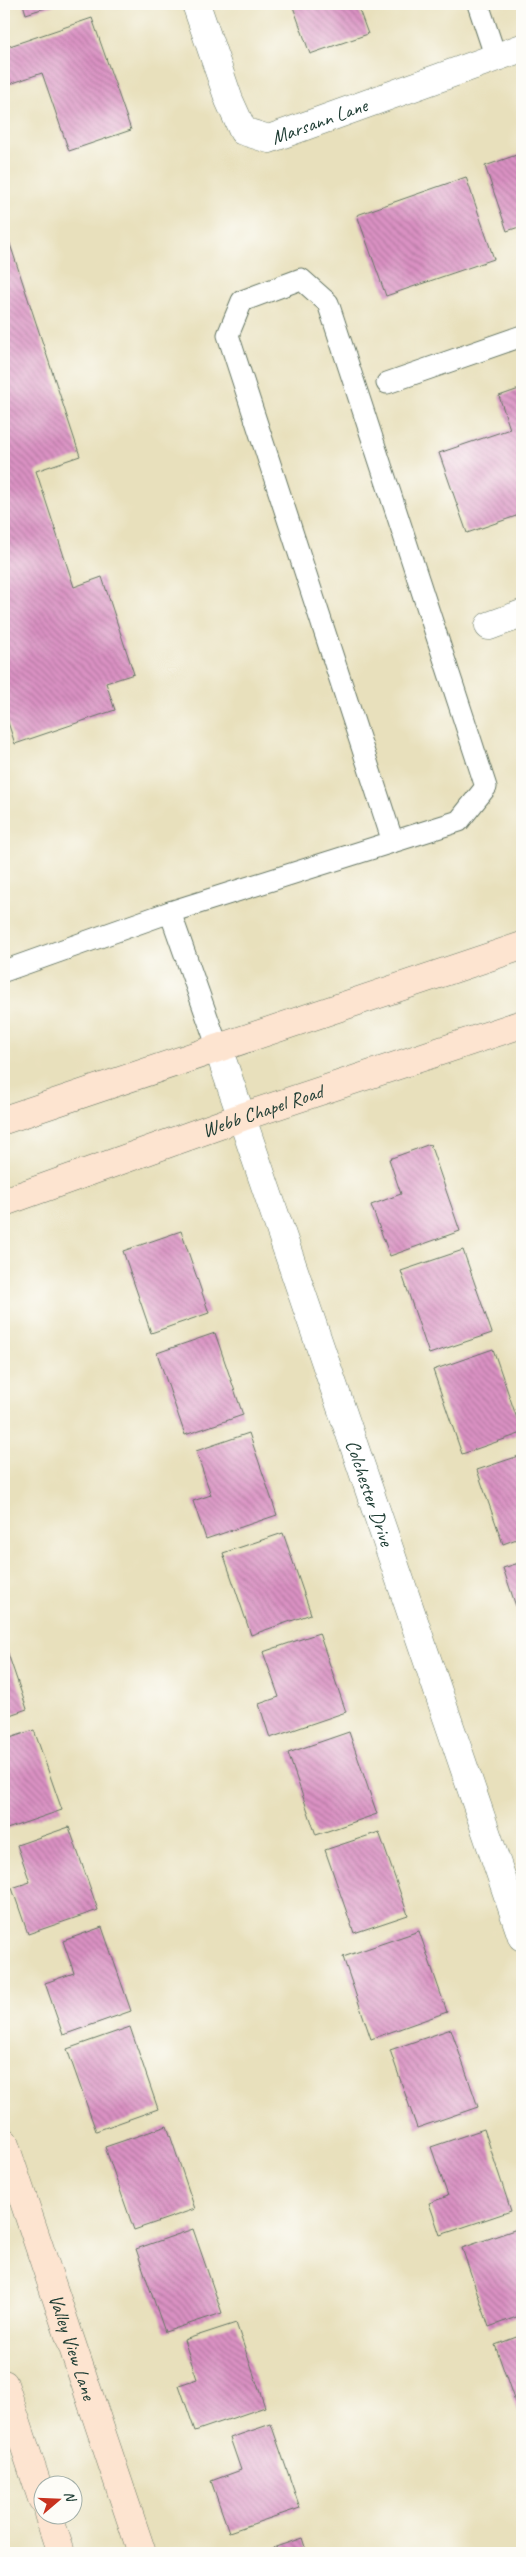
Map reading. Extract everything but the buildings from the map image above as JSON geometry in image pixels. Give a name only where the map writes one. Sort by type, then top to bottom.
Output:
[{"type":"main road","points":[[4,1120],[522,946]]},
{"type":"main road","name":"Webb Chapel Road","points":[[4,1202],[242,1117],[522,1024]]},
{"type":"main road","name":"Valley View Lane","points":[[4,2142],[142,2553]]},
{"type":"main road","points":[[4,2384],[33,2474]]},
{"type":"main road","points":[[51,2524],[61,2553]]},
{"type":"street","name":"Marsann Lane","points":[[196,4],[229,100],[243,131],[269,139],[522,48]]},
{"type":"street","points":[[489,626],[522,614]]},
{"type":"street","name":"Colchester Drive","points":[[218,1048],[522,1937]]},
{"type":"lane","points":[[478,4],[496,58]]},
{"type":"lane","points":[[4,971],[170,912],[459,822],[486,787],[328,303],[301,279],[242,301],[228,335],[394,842]]},
{"type":"lane","points":[[387,383],[522,336]]},
{"type":"lane","points":[[170,912],[218,1048]]}]
